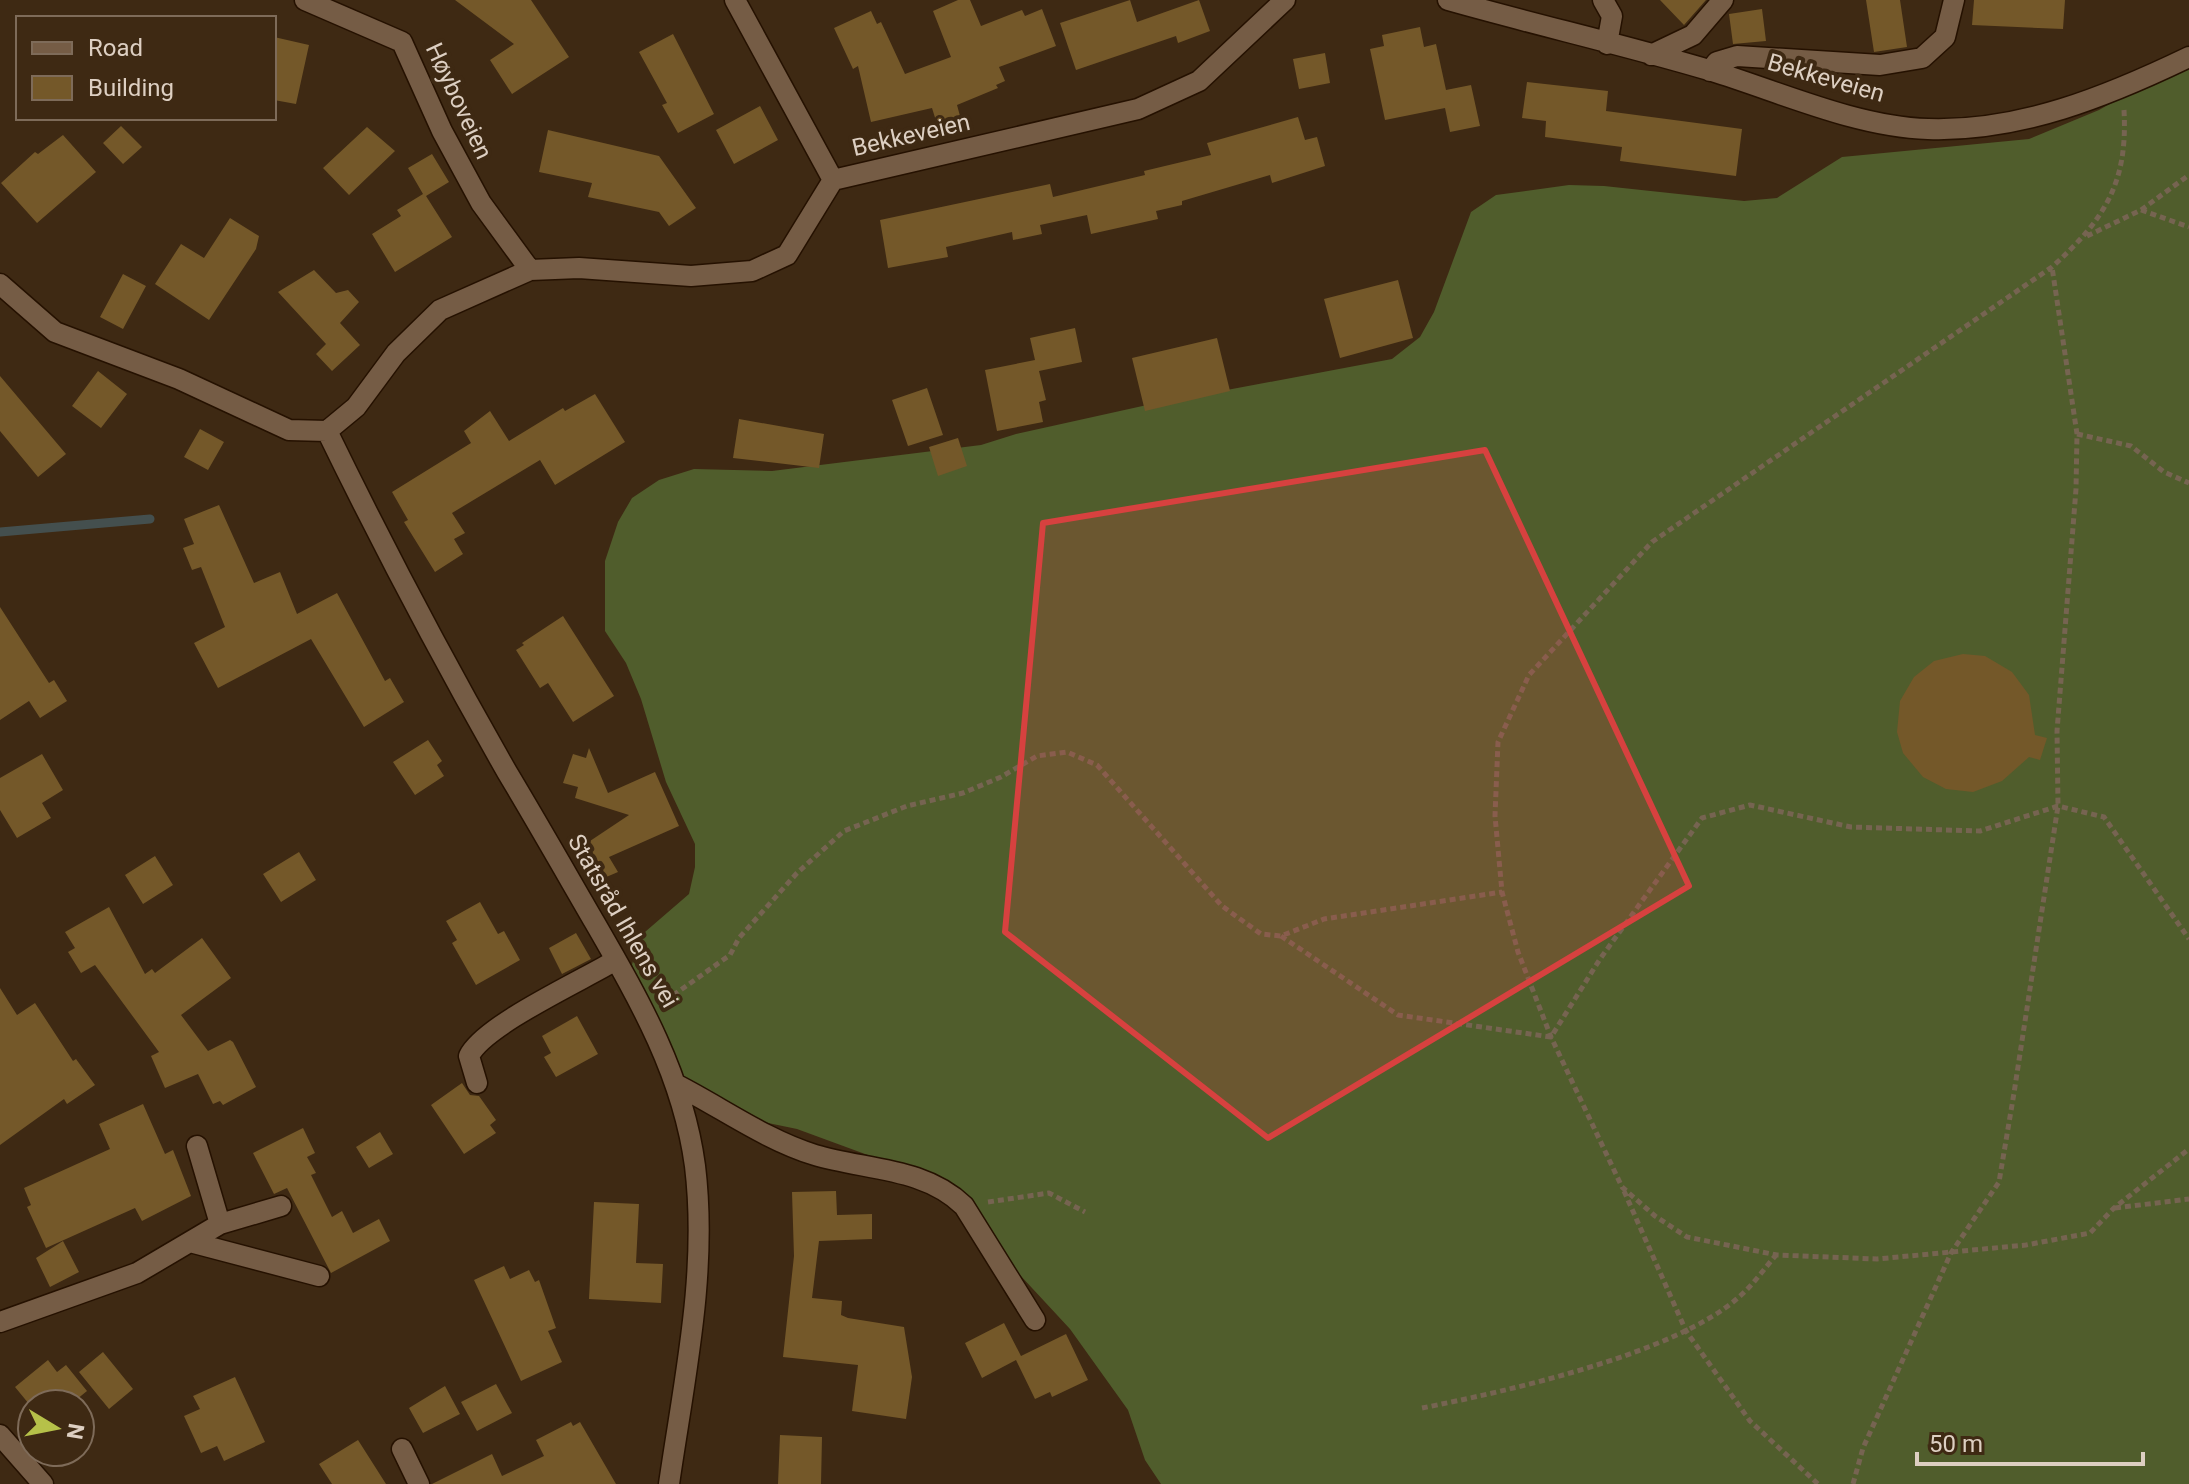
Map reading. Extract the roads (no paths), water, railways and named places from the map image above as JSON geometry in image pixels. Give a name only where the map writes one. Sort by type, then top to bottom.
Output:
[{"type":"street","name":"Høyboveien","points":[[305,0],[402,42],[442,131],[481,203],[530,270]]},
{"type":"street","points":[[735,0],[833,180]]},
{"type":"street","name":"Bekkeveien","points":[[327,431],[356,407],[396,353],[440,310],[530,270],[579,268],[691,276],[752,271],[787,255],[833,180],[1138,109],[1199,81],[1285,0]]},
{"type":"street","name":"Bekkeveien","points":[[1448,0],[1710,71],[1842,114],[1926,129],[1982,127],[2048,113],[2123,89],[2189,57]]},
{"type":"street","points":[[1603,0],[1612,16],[1607,44]]},
{"type":"street","points":[[1651,55],[1693,35],[1723,0]]},
{"type":"street","points":[[1710,71],[1717,62],[1737,56],[1880,65],[1922,58],[1945,37],[1954,0]]},
{"type":"street","points":[[0,284],[55,332],[179,379],[289,430],[327,431]]},
{"type":"street","name":"Statsråd Ihlens vei","points":[[327,431],[397,572],[648,1013],[677,1085],[695,1164],[699,1218],[691,1331],[669,1484]]},
{"type":"street","points":[[477,1083],[469,1056],[473,1048],[505,1023],[616,960]]},
{"type":"street","points":[[677,1085],[781,1141],[815,1155],[932,1182],[964,1206],[1035,1320]]},
{"type":"street","points":[[197,1146],[220,1224]]},
{"type":"street","points":[[0,1322],[137,1273],[220,1224],[281,1206]]},
{"type":"street","points":[[190,1242],[319,1276]]},
{"type":"street","points":[[0,1435],[43,1484]]},
{"type":"street","points":[[402,1449],[419,1484]]},
{"type":"waterway","points":[[0,532],[150,519]]}]
